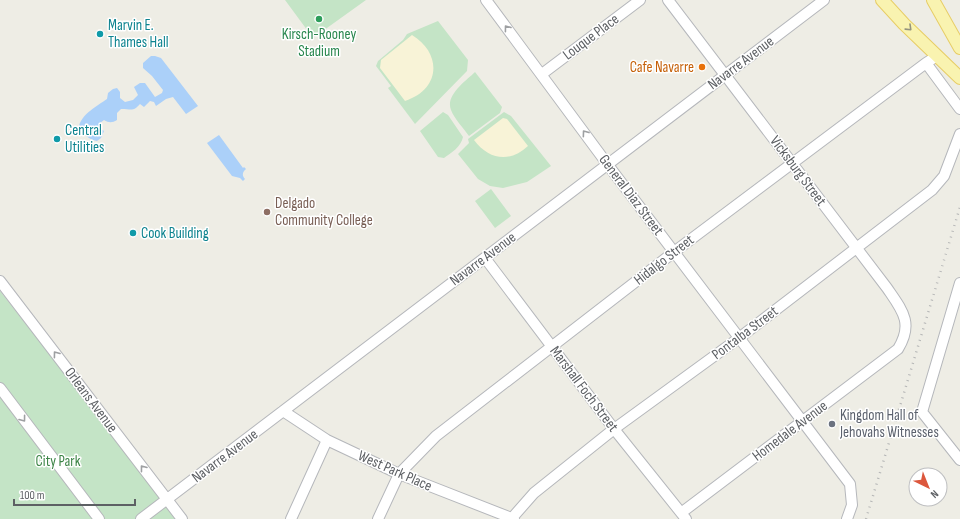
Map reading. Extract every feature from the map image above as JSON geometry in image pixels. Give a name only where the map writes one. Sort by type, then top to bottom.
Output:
[{"type":"main road","points":[[882,0],[904,24],[960,78]]},
{"type":"main road","points":[[933,0],[960,48]]},
{"type":"street","name":"General Diaz Street","points":[[486,0],[674,252],[850,484],[852,505],[847,519]]},
{"type":"street","name":"Louque Place","points":[[542,74],[640,0]]},
{"type":"street","name":"Vicksburg Street","points":[[668,0],[898,303],[906,324],[905,334],[898,349]]},
{"type":"street","name":"Navarre Avenue","points":[[141,519],[824,0]]},
{"type":"street","name":"Hidalgo Street","points":[[378,519],[399,474],[436,436],[674,252],[937,56]]},
{"type":"street","points":[[926,63],[960,109]]},
{"type":"street","name":"Pontalba Street","points":[[513,519],[534,493],[614,429],[739,338],[932,190],[944,176],[960,134]]},
{"type":"street","name":"Marshall Foch Street","points":[[485,258],[614,429],[683,516]]},
{"type":"street","name":"Orleans Avenue","points":[[0,281],[182,519]]},
{"type":"street","points":[[959,287],[922,412],[960,460]]},
{"type":"street","name":"Homedale Avenue","points":[[683,516],[802,422],[898,349]]},
{"type":"street","points":[[0,388],[99,519]]},
{"type":"street","name":"West Park Place","points":[[283,410],[327,440],[399,474],[513,519]]},
{"type":"street","points":[[291,519],[327,440]]},
{"type":"green space","name":"Kirsch-Rooney Stadium","points":[[285,0],[366,0],[313,38]]},
{"type":"green space","points":[[438,21],[468,60],[467,71],[415,124],[388,88],[391,86],[376,66],[378,61],[403,40],[407,34]]},
{"type":"green space","points":[[475,72],[502,107],[500,113],[469,136],[454,116],[450,104],[451,99],[457,89]]},
{"type":"green space","points":[[443,112],[448,115],[463,137],[458,147],[444,158],[438,157],[420,131]]},
{"type":"green space","points":[[504,112],[511,116],[551,166],[527,182],[503,188],[490,186],[478,179],[458,154],[469,143],[468,139]]},
{"type":"green space","points":[[491,189],[511,216],[495,228],[475,201]]},
{"type":"green space","name":"City Park","points":[[0,291],[178,519],[0,519]]},
{"type":"sand","points":[[412,35],[422,43],[429,52],[433,61],[433,71],[431,80],[425,89],[417,96],[405,101],[380,68],[381,60]]},
{"type":"sand","points":[[503,118],[507,119],[528,146],[514,155],[507,157],[500,157],[486,152],[474,140]]},
{"type":"water","points":[[151,56],[161,58],[198,106],[186,114],[173,97],[166,99],[156,106],[154,102],[150,101],[144,107],[140,104],[134,109],[121,109],[117,113],[117,120],[114,122],[107,122],[104,120],[100,123],[101,129],[104,131],[101,138],[97,141],[86,136],[79,126],[83,118],[107,99],[108,93],[113,89],[117,88],[120,92],[120,98],[125,102],[133,100],[138,95],[134,87],[140,83],[145,83],[155,97],[162,93],[163,90],[152,76],[143,68],[143,63]]},
{"type":"water","points":[[219,135],[243,168],[244,167],[246,169],[243,173],[245,179],[243,181],[240,178],[232,176],[207,143]]},
{"type":"railway","points":[[866,519],[960,207]]},
{"type":"place","name":"Kirsch-Rooney Stadium","points":[[319,19]]},
{"type":"place","name":"Marvin E. Thames Hall","points":[[100,34]]},
{"type":"place","name":"Cafe Navarre","points":[[702,67]]},
{"type":"place","name":"Central Utilities","points":[[57,139]]},
{"type":"place","name":"Delgado Community College","points":[[267,212]]},
{"type":"place","name":"Cook Building","points":[[133,233]]},
{"type":"place","name":"Kingdom Hall of Jehovahs Witnesses","points":[[832,424]]}]
